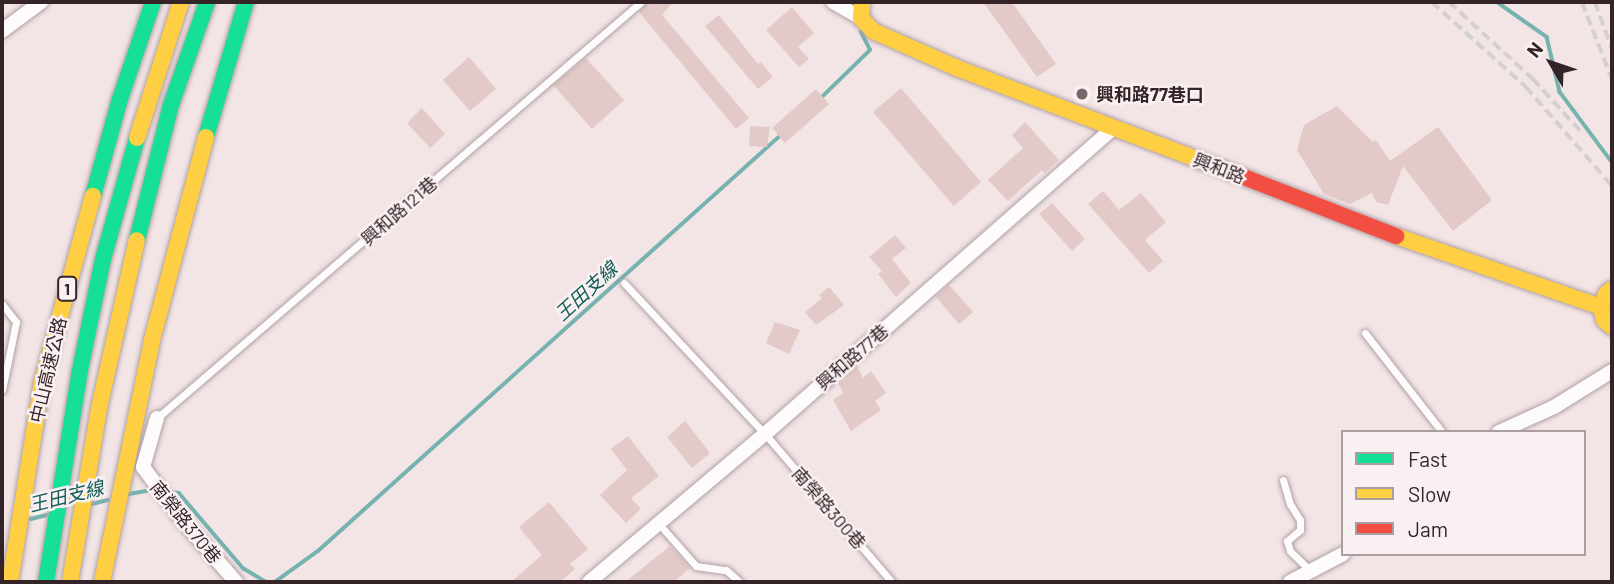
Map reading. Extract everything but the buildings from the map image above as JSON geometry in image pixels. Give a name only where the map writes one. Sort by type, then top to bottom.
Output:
[{"type":"main road","name":"中山高速公路","points":[[10,582],[42,382],[119,102],[152,2]]},
{"type":"main road","name":"中山高速公路","points":[[46,582],[79,375],[103,259],[149,93],[181,2]]},
{"type":"main road","points":[[70,582],[99,408],[136,244],[171,105],[207,2]]},
{"type":"main road","points":[[102,582],[155,327],[191,186],[246,2]]},
{"type":"main road","name":"興和路","points":[[861,13],[873,31],[933,57],[1396,236],[1601,307]]},
{"type":"main road","points":[[1612,289],[1606,294],[1601,307],[1604,320],[1612,327]]},
{"type":"street","points":[[2,31],[41,2]]},
{"type":"street","points":[[836,4],[861,13]]},
{"type":"street","name":"興和路77巷","points":[[589,582],[765,434],[1112,128]]},
{"type":"street","points":[[1503,430],[1554,407],[1612,371]]},
{"type":"street","name":"南榮路370巷","points":[[157,418],[143,467],[183,521],[236,582]]},
{"type":"street","points":[[1290,582],[1341,555]]},
{"type":"lane","name":"興和路121巷","points":[[157,418],[641,2]]},
{"type":"lane","name":"南榮路300巷","points":[[624,283],[765,434],[892,582]]},
{"type":"lane","points":[[2,304],[16,323],[2,390]]},
{"type":"lane","points":[[1365,333],[1439,430]]},
{"type":"lane","points":[[1283,480],[1290,503],[1300,520],[1300,530],[1287,541],[1290,551],[1310,570]]},
{"type":"lane","points":[[659,524],[696,566],[726,570],[740,582]]},
{"type":"waterway","points":[[1497,2],[1547,37],[1560,92],[1612,162]]},
{"type":"waterway","name":"王田支線","points":[[820,99],[870,50],[861,32]]},
{"type":"waterway","name":"王田支線","points":[[275,582],[318,551],[781,135]]},
{"type":"waterway","name":"王田支線","points":[[129,494],[152,490]]},
{"type":"waterway","name":"王田支線","points":[[167,492],[179,493],[243,568],[266,582]]},
{"type":"waterway","name":"王田支線","points":[[92,504],[108,500]]},
{"type":"waterway","name":"王田支線","points":[[31,519],[47,515]]},
{"type":"railway","points":[[1432,2],[1526,87],[1612,186]]},
{"type":"railway","points":[[1449,2],[1533,79],[1583,134]]},
{"type":"railway","points":[[1582,2],[1612,79]]},
{"type":"railway","points":[[1595,2],[1612,49]]},
{"type":"traffic: fast","points":[[93,196],[119,102],[153,2]]},
{"type":"traffic: fast","points":[[137,240],[171,105],[207,2]]},
{"type":"traffic: fast","points":[[206,137],[246,2]]},
{"type":"traffic: fast","points":[[46,582],[79,375],[103,259],[137,138]]},
{"type":"traffic: slow","points":[[137,138],[181,2]]},
{"type":"traffic: slow","points":[[862,2],[861,18],[873,31],[957,68],[1236,174]]},
{"type":"traffic: slow","points":[[102,582],[152,340],[206,137]]},
{"type":"traffic: slow","points":[[10,582],[42,382],[93,196]]},
{"type":"traffic: slow","points":[[1396,236],[1601,307]]},
{"type":"traffic: slow","points":[[70,582],[99,408],[137,240]]},
{"type":"traffic: slow","points":[[1612,289],[1606,294],[1601,307],[1604,320],[1612,327]]},
{"type":"traffic: jam","points":[[1236,174],[1396,236]]},
{"type":"place","name":"興和路77巷口","points":[[1082,94]]}]
